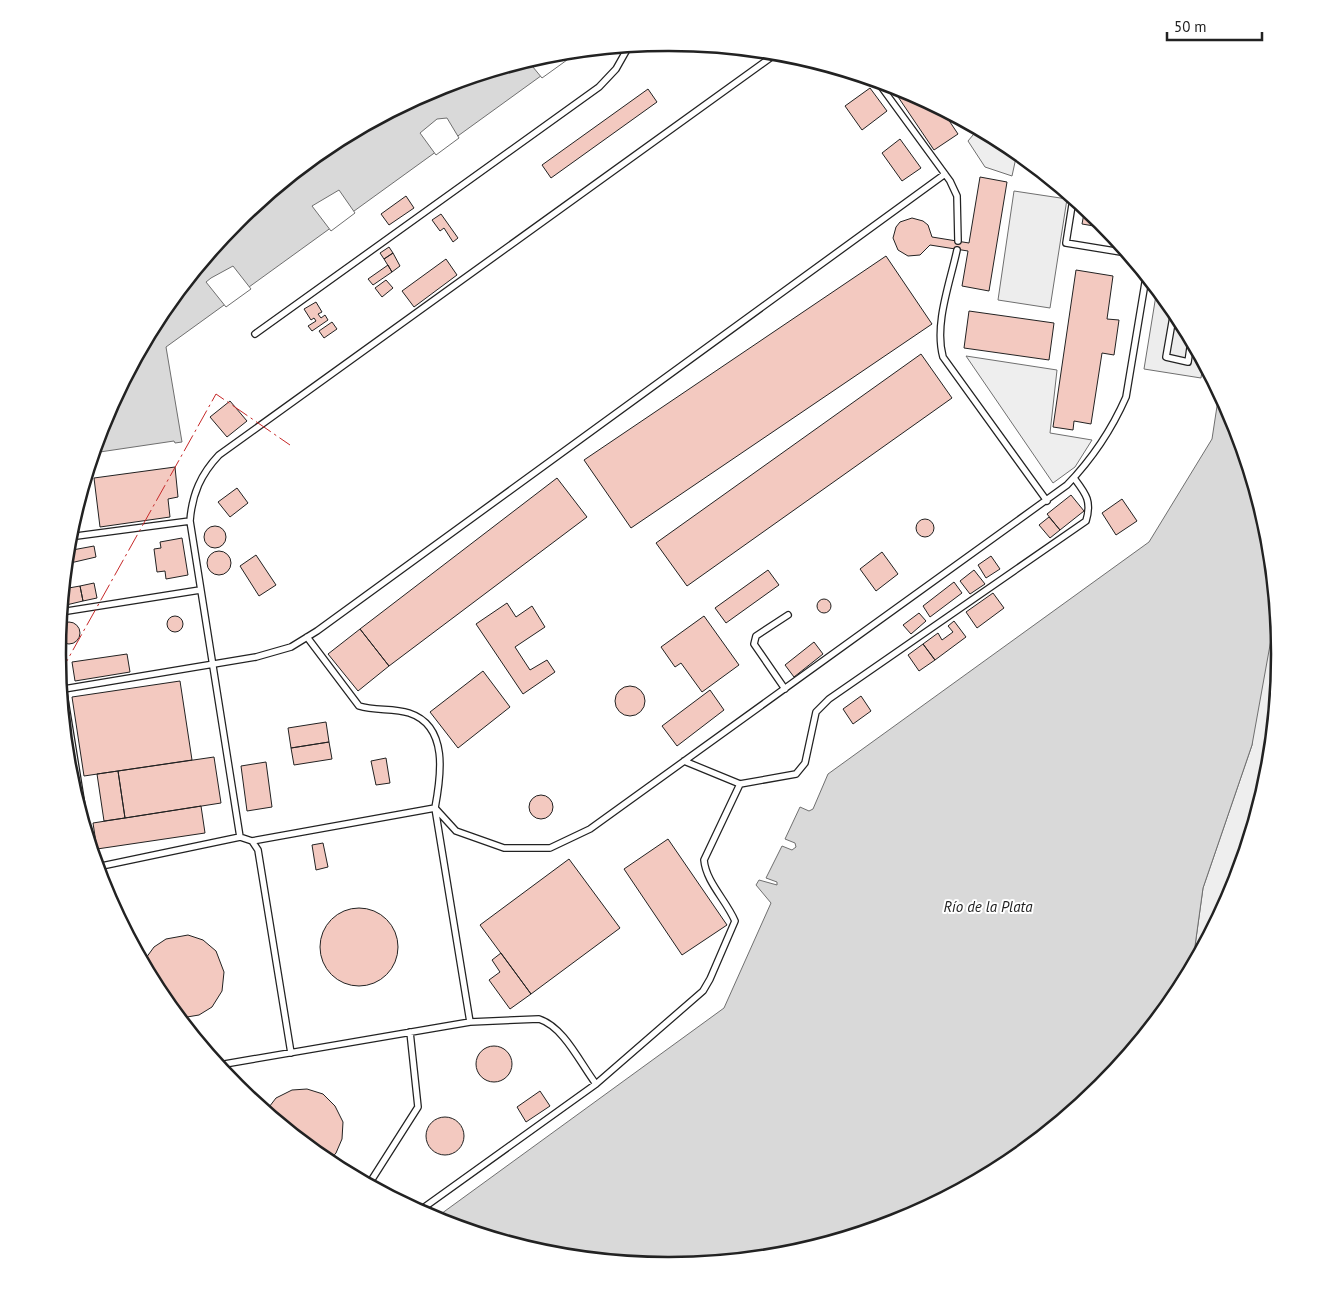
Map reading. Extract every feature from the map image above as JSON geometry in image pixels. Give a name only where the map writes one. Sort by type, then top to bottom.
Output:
[{"type":"lane","points":[[255,334],[599,87],[616,69],[624,53]]},
{"type":"lane","points":[[240,837],[190,520],[192,498],[203,475],[219,455],[768,60]]},
{"type":"lane","points":[[885,92],[945,174],[957,196],[958,241]]},
{"type":"lane","points":[[67,689],[212,665],[282,650],[308,637],[945,174]]},
{"type":"lane","points":[[1072,206],[1066,243],[1117,251]]},
{"type":"lane","points":[[957,250],[939,342],[943,357],[1047,501]]},
{"type":"lane","points":[[435,808],[456,831],[504,848],[550,848],[590,829],[1047,501],[1085,466],[1119,414],[1126,397],[1145,284]]},
{"type":"lane","points":[[1172,322],[1166,358],[1188,362],[1189,352]]},
{"type":"lane","points":[[684,761],[740,784],[796,774],[805,764],[816,712],[829,699],[1086,521],[1090,508],[1086,494],[1074,478]]},
{"type":"lane","points":[[77,536],[190,520]]},
{"type":"lane","points":[[67,611],[200,590]]},
{"type":"lane","points":[[785,688],[754,644],[756,636],[788,615]]},
{"type":"lane","points":[[308,637],[359,706],[408,712],[421,718],[431,730],[441,755],[440,780],[435,808],[470,1022]]},
{"type":"lane","points":[[425,1205],[596,1084],[703,991],[735,921],[729,906],[705,871],[704,860],[740,784]]},
{"type":"lane","points":[[105,865],[240,837],[252,841],[435,808]]},
{"type":"lane","points":[[252,841],[258,850],[291,1053]]},
{"type":"lane","points":[[227,1064],[470,1022],[539,1019],[550,1022],[596,1084]]},
{"type":"lane","points":[[372,1179],[418,1107],[410,1032]]},
{"type":"shaded area","points":[[974,134],[1015,162],[1012,176],[985,167],[968,141]]},
{"type":"shaded area","points":[[1014,191],[1063,198],[1067,202],[1050,308],[998,300]]},
{"type":"shaded area","points":[[1155,299],[1190,353],[1202,374],[1201,378],[1144,369]]},
{"type":"shaded area","points":[[966,356],[1057,370],[1050,433],[1092,440],[1075,467],[1053,483]]},
{"type":"shaded area","points":[[1264,564],[1270,615],[1271,654],[1270,693],[1260,772],[1239,848],[1209,921],[1195,946],[1203,888],[1252,745]]},
{"type":"water","points":[[561,61],[166,347],[182,442],[175,443],[174,441],[101,452],[128,387],[167,319],[190,287],[242,228],[271,201],[334,153],[402,113],[475,83],[512,72]]},
{"type":"water","name":"Río de la Plata","points":[[1217,405],[1239,460],[1251,498],[1260,536],[1266,575],[1271,641],[1252,745],[1203,888],[1195,946],[1170,989],[1147,1021],[1095,1080],[1066,1107],[1003,1155],[935,1195],[862,1225],[786,1245],[747,1252],[668,1257],[590,1252],[512,1236],[443,1213],[724,1008],[771,903],[756,885],[759,880],[777,885],[777,882],[766,878],[782,846],[792,850],[796,847],[795,843],[785,839],[800,807],[809,811],[813,809],[828,774],[1149,542],[1212,439]]},
{"type":"pier","points":[[567,60],[542,78],[533,67]]},
{"type":"pier","points":[[447,118],[459,138],[436,155],[420,133],[437,119]]},
{"type":"pier","points":[[339,190],[355,213],[331,231],[312,206]]},
{"type":"pier","points":[[233,266],[251,289],[226,307],[206,282]]},
{"type":"building","points":[[870,88],[887,111],[862,130],[845,106]]},
{"type":"building","points":[[648,89],[657,102],[551,178],[542,165]]},
{"type":"building","points":[[898,97],[949,121],[958,134],[934,150]]},
{"type":"building","points":[[900,139],[921,168],[902,181],[882,153]]},
{"type":"building","points":[[980,177],[1007,182],[989,291],[962,286],[968,251],[930,245],[920,255],[908,256],[898,250],[893,238],[896,227],[900,222],[912,218],[923,221],[928,225],[932,237],[969,243]]},
{"type":"building","points":[[406,196],[414,208],[389,225],[381,214]]},
{"type":"building","points":[[441,214],[458,238],[453,242],[444,228],[440,231],[432,220]]},
{"type":"building","points":[[1083,217],[1093,226],[1082,224]]},
{"type":"building","points":[[389,247],[393,253],[384,259],[380,253]]},
{"type":"building","points":[[393,253],[400,266],[392,272],[384,259]]},
{"type":"building","points":[[886,256],[932,324],[631,528],[584,460]]},
{"type":"building","points":[[446,259],[457,275],[414,307],[402,291]]},
{"type":"building","points":[[388,265],[392,272],[373,285],[368,279]]},
{"type":"building","points":[[1076,270],[1113,276],[1107,319],[1119,320],[1114,355],[1102,353],[1091,424],[1074,421],[1073,430],[1053,427]]},
{"type":"building","points":[[386,280],[393,288],[382,297],[375,288]]},
{"type":"building","points":[[316,302],[322,312],[318,314],[321,318],[325,315],[328,320],[312,331],[308,326],[316,321],[314,318],[311,320],[304,309]]},
{"type":"building","points":[[969,311],[1054,323],[1049,360],[964,348]]},
{"type":"building","points":[[332,322],[337,329],[324,338],[319,331]]},
{"type":"building","points":[[921,354],[952,398],[687,586],[656,543]]},
{"type":"building","points":[[230,401],[247,421],[227,437],[210,417]]},
{"type":"building","points":[[175,467],[178,497],[168,499],[170,517],[100,527],[94,478]]},
{"type":"building","points":[[557,478],[587,517],[389,666],[360,629]]},
{"type":"building","points":[[237,488],[248,503],[230,517],[218,502]]},
{"type":"building","points":[[1071,495],[1084,511],[1060,530],[1047,514]]},
{"type":"building","points":[[1122,499],[1137,521],[1116,535],[1102,513]]},
{"type":"building","points":[[1049,517],[1060,530],[1050,538],[1039,525]]},
{"type":"building","points":[[925,519],[931,522],[934,528],[931,534],[925,537],[919,534],[916,528],[919,522]]},
{"type":"building","points":[[211,526],[219,526],[226,533],[226,541],[219,548],[211,548],[204,541],[204,533]]},
{"type":"building","points":[[182,538],[188,575],[166,579],[165,571],[157,572],[154,549],[161,548],[160,542]]},
{"type":"building","points":[[94,546],[96,557],[73,562],[75,550]]},
{"type":"building","points":[[219,551],[228,554],[231,563],[228,572],[219,575],[210,572],[207,563],[210,554]]},
{"type":"building","points":[[882,552],[898,574],[876,591],[860,569]]},
{"type":"building","points":[[256,555],[276,585],[259,596],[240,566]]},
{"type":"building","points":[[991,556],[1000,569],[986,578],[978,565]]},
{"type":"building","points":[[768,570],[779,585],[726,623],[715,608]]},
{"type":"building","points":[[974,570],[985,584],[970,594],[960,581]]},
{"type":"building","points":[[954,582],[962,593],[930,617],[923,606]]},
{"type":"building","points":[[94,583],[97,598],[83,601],[80,586]]},
{"type":"building","points":[[80,586],[83,601],[68,605],[70,588]]},
{"type":"building","points":[[993,593],[1004,608],[977,628],[966,612]]},
{"type":"building","points":[[821,599],[827,599],[831,606],[827,613],[821,613],[817,609],[817,603]]},
{"type":"building","points":[[507,603],[516,617],[532,606],[545,627],[515,647],[530,670],[547,660],[555,672],[523,694],[476,624]]},
{"type":"building","points":[[919,613],[926,621],[911,634],[903,625]]},
{"type":"building","points":[[172,616],[178,616],[183,621],[181,630],[172,632],[167,627],[167,621]]},
{"type":"building","points":[[704,616],[739,665],[702,692],[681,663],[675,667],[661,647]]},
{"type":"building","points":[[954,621],[966,637],[935,660],[923,644],[938,633],[942,640],[953,632],[948,626]]},
{"type":"building","points":[[67,623],[77,625],[80,633],[77,641],[66,643]]},
{"type":"building","points":[[360,629],[389,666],[358,691],[328,654]]},
{"type":"building","points":[[814,642],[823,654],[794,677],[785,665]]},
{"type":"building","points":[[923,644],[935,660],[919,671],[908,655]]},
{"type":"building","points":[[127,654],[130,672],[75,681],[72,662]]},
{"type":"building","points":[[483,671],[510,707],[458,748],[430,712]]},
{"type":"building","points":[[180,681],[192,760],[84,776],[72,697]]},
{"type":"building","points":[[630,686],[641,690],[645,701],[641,712],[630,716],[619,712],[615,701],[619,690]]},
{"type":"building","points":[[710,690],[724,710],[677,746],[662,726]]},
{"type":"building","points":[[861,696],[871,711],[853,724],[843,709]]},
{"type":"building","points":[[326,722],[329,742],[291,748],[288,728]]},
{"type":"building","points":[[329,742],[332,759],[294,765],[291,748]]},
{"type":"building","points":[[214,757],[221,803],[125,818],[118,771]]},
{"type":"building","points":[[386,758],[390,783],[376,785],[371,761]]},
{"type":"building","points":[[266,762],[272,807],[247,811],[241,766]]},
{"type":"building","points":[[118,771],[125,818],[104,821],[97,774]]},
{"type":"building","points":[[541,795],[550,798],[553,807],[550,816],[541,819],[532,816],[529,807],[532,798]]},
{"type":"building","points":[[201,806],[205,833],[98,849],[93,823]]},
{"type":"building","points":[[668,839],[727,925],[682,955],[624,869]]},
{"type":"building","points":[[323,843],[328,867],[316,870],[312,845]]},
{"type":"building","points":[[569,859],[620,928],[531,994],[480,925]]},
{"type":"building","points":[[351,908],[367,908],[381,914],[392,925],[398,939],[398,955],[392,969],[381,980],[367,986],[351,986],[337,980],[326,969],[320,955],[320,939],[326,925],[337,914]]},
{"type":"building","points":[[188,935],[203,940],[216,951],[224,972],[222,991],[212,1007],[199,1015],[187,1017],[167,989],[148,956],[154,947],[166,939]]},
{"type":"building","points":[[501,953],[531,994],[510,1009],[489,980],[500,972],[492,960]]},
{"type":"building","points":[[494,1046],[501,1047],[507,1051],[511,1057],[511,1071],[507,1077],[501,1081],[494,1082],[487,1081],[481,1077],[477,1071],[476,1064],[477,1057],[481,1051],[487,1047]]},
{"type":"building","points":[[307,1089],[323,1094],[335,1106],[343,1122],[342,1139],[334,1155],[270,1106],[276,1098],[292,1090]]},
{"type":"building","points":[[540,1091],[550,1106],[526,1122],[517,1107]]},
{"type":"building","points":[[445,1117],[459,1122],[464,1136],[459,1150],[445,1155],[431,1150],[426,1136],[431,1122]]},
{"type":"power","points":[[66,662],[216,394],[290,445]]}]
